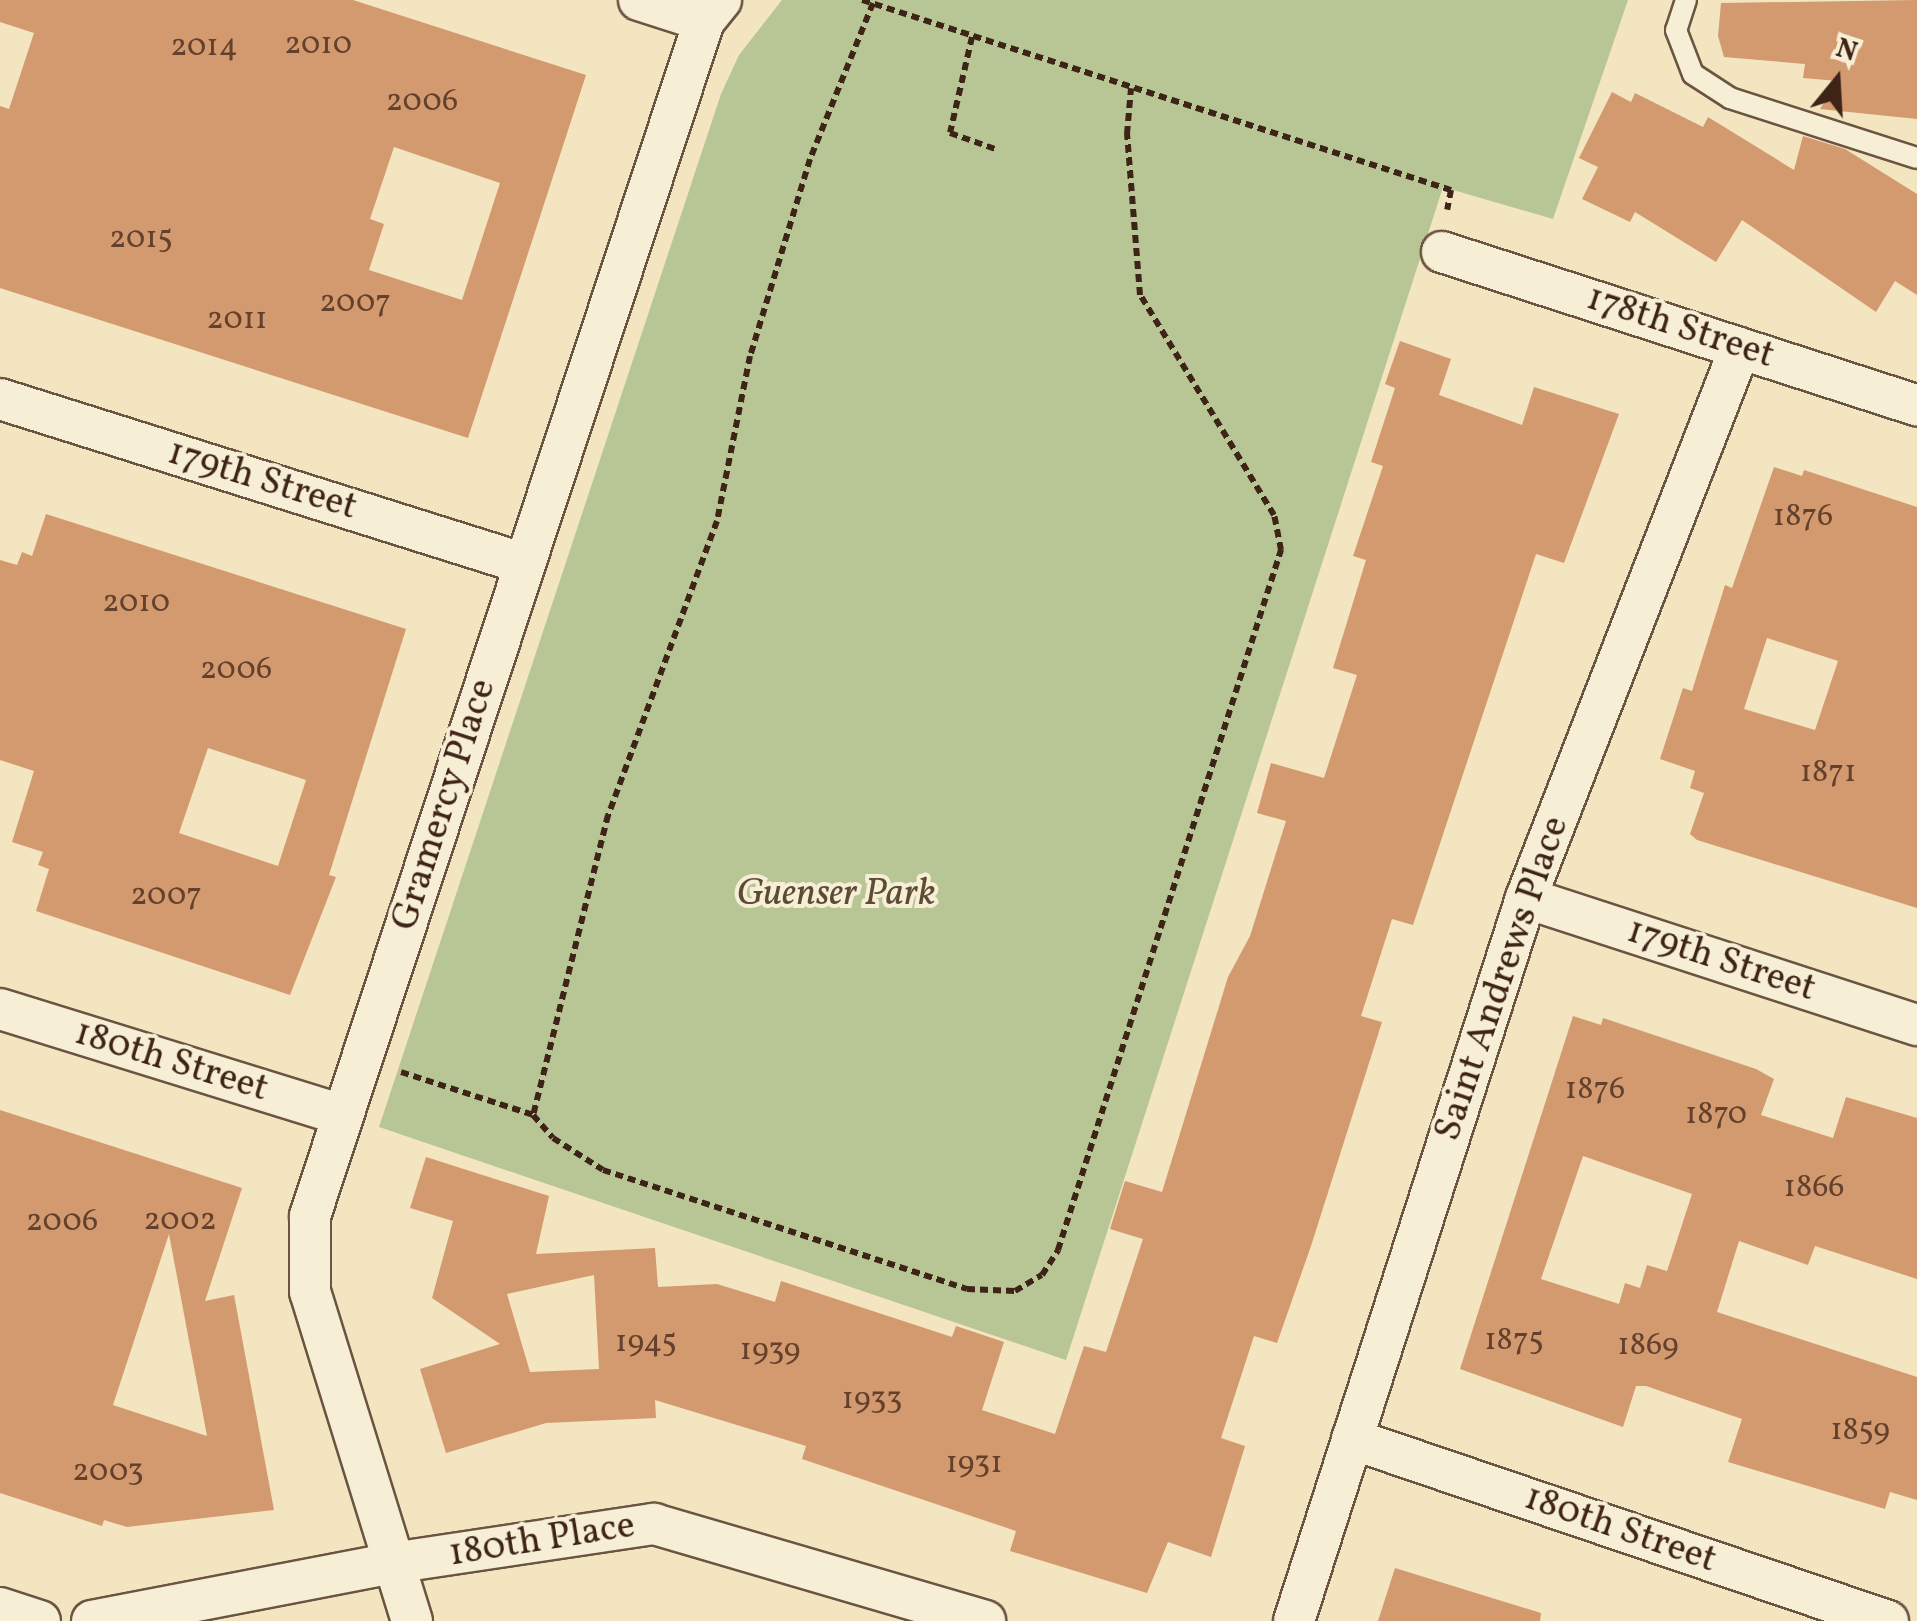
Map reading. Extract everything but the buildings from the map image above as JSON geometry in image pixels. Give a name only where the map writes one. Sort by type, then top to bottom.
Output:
[{"type":"street","points":[[639,0],[712,11]]},
{"type":"street","name":"Gramercy Place","points":[[412,1621],[310,1292],[310,1216],[712,11]]},
{"type":"street","name":"178th Street","points":[[1442,252],[1917,405]]},
{"type":"street","name":"Saint Andrews Place","points":[[1294,1621],[1526,898],[1740,348]]},
{"type":"street","name":"179th Street","points":[[0,398],[525,564]]},
{"type":"street","name":"179th Street","points":[[1526,898],[1917,1025]]},
{"type":"street","name":"180th Street","points":[[0,1009],[343,1115]]},
{"type":"street","name":"180th Street","points":[[1352,1439],[1888,1621]]},
{"type":"street","name":"180th Place","points":[[92,1621],[392,1563],[654,1524],[984,1621]]},
{"type":"street","points":[[0,1608],[40,1621]]},
{"type":"lane","points":[[1686,0],[1676,30],[1694,74],[1730,98],[1917,158]]},
{"type":"path","points":[[862,0],[1451,190],[1448,207]]},
{"type":"path","points":[[533,1115],[608,815],[663,652],[717,521],[750,356],[810,159],[873,4]]},
{"type":"path","points":[[972,36],[950,132],[998,150]]},
{"type":"path","points":[[393,1069],[533,1115],[553,1138],[602,1170],[967,1289],[1015,1291],[1042,1274],[1058,1250],[1281,550],[1274,515],[1140,296],[1128,134],[1131,88]]},
{"type":"green space","name":"Guenser Park","points":[[782,0],[1628,0],[1553,219],[1443,187],[1066,1360],[379,1127],[721,94],[739,55]]}]
